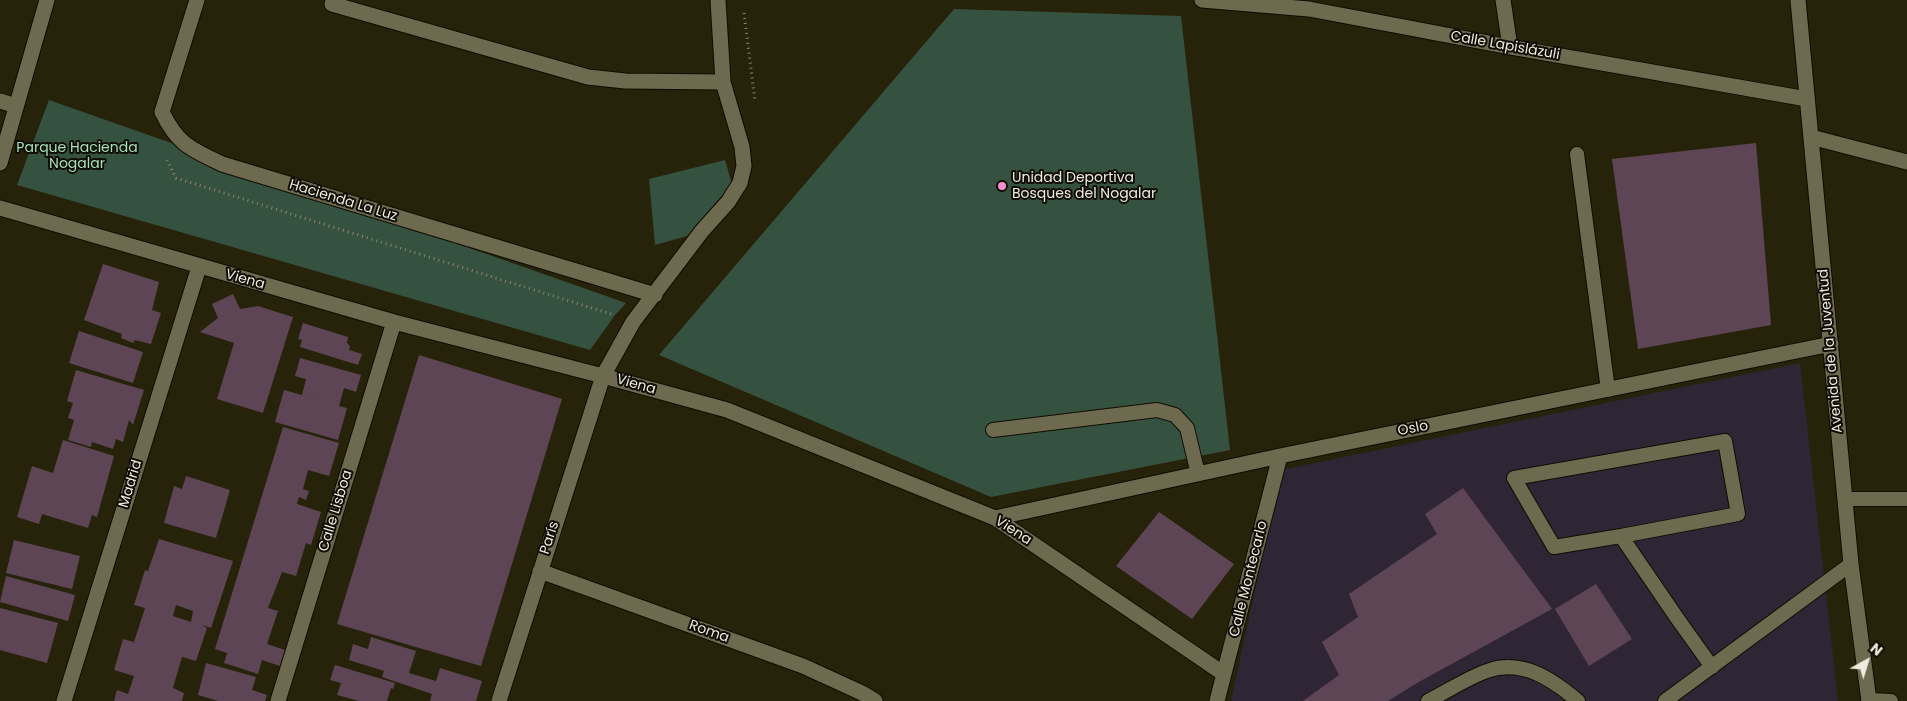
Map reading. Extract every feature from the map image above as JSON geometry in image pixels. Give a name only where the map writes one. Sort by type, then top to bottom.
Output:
[{"type":"street","points":[[0,163],[47,0]]},
{"type":"street","name":"Hacienda La Luz","points":[[197,0],[162,112],[181,142],[222,164],[655,295]]},
{"type":"street","points":[[603,376],[633,322],[702,231],[728,202],[740,183],[744,166],[742,147],[723,82],[718,0]]},
{"type":"street","name":"Calle Lapislázuli","points":[[1202,0],[1308,5],[1510,47],[1807,99]]},
{"type":"street","points":[[1503,0],[1510,47]]},
{"type":"street","name":"Avenida de la Juventud","points":[[1798,0],[1851,564],[1869,700]]},
{"type":"street","points":[[332,4],[588,76],[625,81],[723,82]]},
{"type":"street","points":[[0,102],[16,106]]},
{"type":"street","points":[[1811,137],[1907,162]]},
{"type":"street","name":"Viena","points":[[0,208],[394,322],[727,410],[995,518],[1224,674]]},
{"type":"street","name":"Madrid","points":[[64,701],[199,267]]},
{"type":"street","name":"Calle Lisboa","points":[[278,701],[394,322]]},
{"type":"street","name":"Oslo","points":[[995,518],[1280,456],[1831,344]]},
{"type":"street","name":"París","points":[[499,701],[603,376]]},
{"type":"street","name":"Calle Montecarlo","points":[[1217,701],[1280,456]]},
{"type":"street","name":"Roma","points":[[540,571],[803,666],[862,693],[875,701]]},
{"type":"lane","points":[[1577,154],[1608,390]]},
{"type":"lane","points":[[993,430],[1157,410],[1175,415],[1187,428],[1198,474]]},
{"type":"lane","points":[[1724,441],[1738,514],[1621,536],[1554,548],[1514,478],[1724,441]]},
{"type":"lane","points":[[1845,499],[1907,499]]},
{"type":"lane","points":[[1621,536],[1676,618],[1712,666]]},
{"type":"lane","points":[[1665,701],[1851,564]]},
{"type":"lane","points":[[1428,701],[1487,671],[1515,667],[1530,670],[1547,677],[1578,701]]},
{"type":"lane","points":[[1869,700],[1891,701]]},
{"type":"path","points":[[743,9],[755,101]]},
{"type":"path","points":[[163,154],[176,178],[633,322]]},
{"type":"shaded area","points":[[1800,363],[1838,701],[1231,701],[1281,470]]},
{"type":"green space","name":"Unidad Deportiva Bosques del Nogalar","points":[[954,9],[1181,16],[1230,450],[991,497],[659,355]]},
{"type":"green space","name":"Parque Hacienda Nogalar","points":[[49,100],[626,303],[590,350],[17,185]]},
{"type":"green space","points":[[725,160],[732,184],[687,236],[655,245],[649,179]]},
{"type":"building","points":[[1756,143],[1771,325],[1638,349],[1612,159]]},
{"type":"building","points":[[103,264],[159,282],[152,310],[161,313],[151,344],[135,340],[133,343],[121,338],[122,334],[84,320]]},
{"type":"building","points":[[233,294],[240,309],[258,306],[293,317],[263,413],[217,399],[234,343],[200,332],[218,318],[212,304]]},
{"type":"building","points":[[303,323],[348,337],[349,350],[362,354],[358,365],[300,347],[302,340],[298,339]]},
{"type":"building","points":[[79,331],[143,352],[133,383],[69,363]]},
{"type":"building","points":[[419,355],[562,399],[481,666],[337,624]]},
{"type":"building","points":[[300,358],[361,375],[356,392],[344,388],[339,406],[347,408],[338,440],[275,422],[284,390],[337,405],[302,395],[306,379],[295,376]]},
{"type":"building","points":[[76,370],[144,390],[133,425],[129,420],[123,442],[116,439],[113,449],[92,442],[91,447],[68,440],[74,420],[68,418],[73,403],[67,401]]},
{"type":"building","points":[[283,427],[339,443],[329,476],[308,470],[303,489],[309,491],[306,500],[299,497],[297,504],[321,512],[311,545],[306,543],[296,576],[282,572],[268,608],[278,611],[267,644],[285,650],[280,666],[262,660],[258,674],[224,663],[227,653],[215,649]]},
{"type":"building","points":[[63,440],[114,456],[97,517],[92,515],[88,528],[42,514],[39,524],[17,517],[32,466],[53,473]]},
{"type":"building","points":[[186,476],[230,490],[216,538],[164,523],[174,486],[182,489]]},
{"type":"building","points":[[1463,488],[1552,609],[1417,683],[1388,701],[1303,701],[1339,675],[1322,642],[1358,617],[1349,594],[1437,534],[1425,514]]},
{"type":"building","points":[[1159,512],[1234,564],[1192,619],[1116,566]]},
{"type":"building","points":[[159,539],[233,561],[211,628],[202,625],[207,628],[196,661],[182,657],[173,688],[184,693],[182,701],[114,701],[117,690],[128,694],[134,676],[114,670],[123,639],[134,642],[145,608],[134,605],[145,570],[148,571]],"holes":[[[176,605],[193,611],[191,622],[173,616]]]},
{"type":"building","points":[[14,540],[80,556],[72,589],[6,573]]},
{"type":"building","points":[[6,576],[75,595],[68,621],[0,602]]},
{"type":"building","points":[[1596,584],[1632,639],[1589,666],[1555,609]]},
{"type":"building","points":[[0,608],[58,623],[47,663],[0,650]]},
{"type":"building","points":[[371,637],[416,651],[409,673],[436,681],[440,668],[482,681],[476,701],[430,701],[432,694],[382,677],[384,671],[349,660],[353,644],[368,649]]},
{"type":"building","points":[[206,663],[256,677],[252,690],[267,695],[265,701],[218,701],[198,695]]},
{"type":"building","points":[[335,665],[395,683],[393,689],[391,688],[387,701],[359,701],[337,695],[341,683],[330,680]]},
{"type":"place","name":"Unidad Deportiva Bosques del Nogalar","points":[[1002,186]]}]
